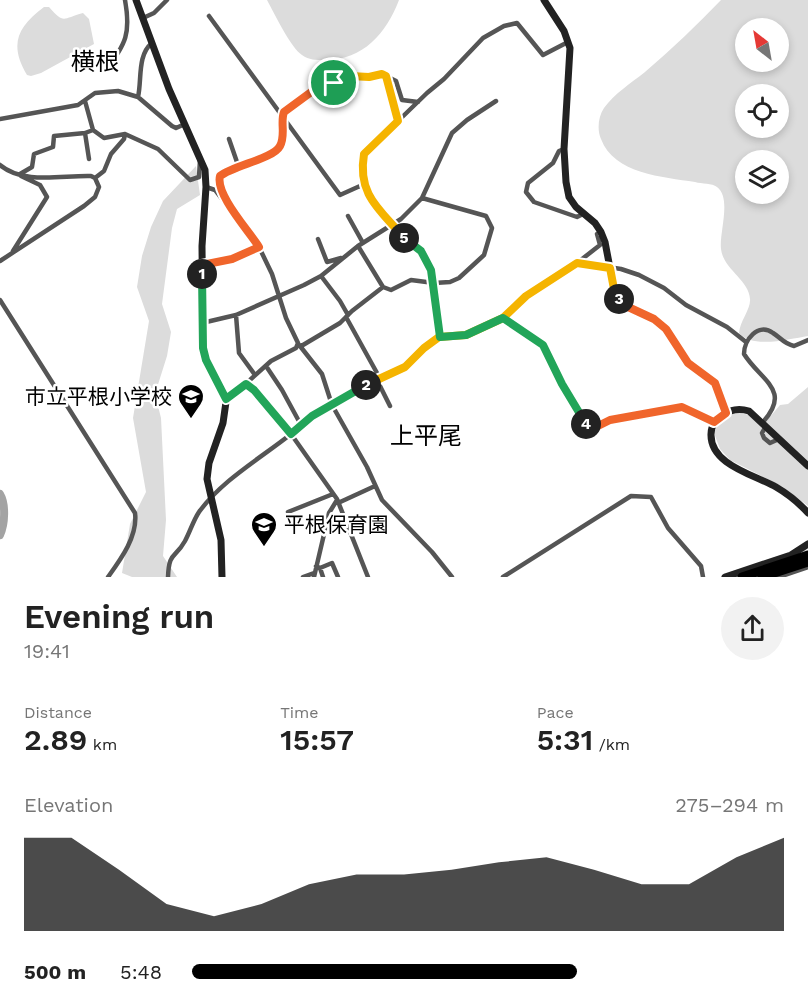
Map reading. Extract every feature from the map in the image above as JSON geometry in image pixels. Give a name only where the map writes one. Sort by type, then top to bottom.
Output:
[{"type":"highway","points":[[742,577],[808,555]]},
{"type":"highway","points":[[762,577],[808,564]]},
{"type":"street","points":[[106,70],[124,44],[127,13],[125,0]]},
{"type":"street","points":[[136,0],[205,170],[202,265],[202,323],[205,356],[226,399],[226,411],[209,464],[207,478],[221,540],[222,577]]},
{"type":"street","points":[[143,18],[154,13],[166,0]]},
{"type":"street","points":[[544,0],[562,27],[568,42],[569,73],[564,148],[569,197],[601,232],[614,289],[620,300],[626,306],[654,319],[666,329],[688,363],[715,383],[726,413]]},
{"type":"street","points":[[209,16],[340,195],[360,186],[366,189]]},
{"type":"street","points":[[440,337],[431,270],[421,251],[406,240],[380,213],[368,195],[364,154],[444,79],[483,38],[504,26],[519,24],[543,56],[568,42]]},
{"type":"street","points":[[138,97],[143,58],[146,49],[152,43]]},
{"type":"street","points":[[237,217],[220,187],[219,181],[223,174],[238,165],[272,154],[278,149],[283,137],[282,116],[284,112],[321,85],[334,83],[350,76],[369,77],[382,74],[396,81],[402,100],[418,102]]},
{"type":"street","points":[[386,76],[398,121]]},
{"type":"street","points":[[0,119],[78,105],[95,93],[115,91],[138,97],[176,128],[185,124]]},
{"type":"street","points":[[85,101],[93,130],[104,138],[125,134],[158,149],[190,180],[199,177],[198,164],[201,158]]},
{"type":"street","points":[[202,323],[236,315],[280,297],[321,276],[358,246],[411,211],[422,198],[452,133],[496,101]]},
{"type":"street","points":[[20,174],[32,167],[34,154],[53,147],[54,136],[93,130]]},
{"type":"street","points":[[85,133],[89,159]]},
{"type":"street","points":[[95,178],[104,171],[111,154],[124,139],[125,134]]},
{"type":"street","points":[[229,139],[238,165]]},
{"type":"street","points":[[564,148],[559,151],[553,163],[528,183],[526,192],[534,202],[577,216],[583,214]]},
{"type":"street","points":[[0,165],[20,174],[42,178],[88,176],[95,178]]},
{"type":"street","points":[[12,254],[47,197],[42,187],[20,174]]},
{"type":"street","points":[[0,261],[93,199],[99,187],[95,178]]},
{"type":"street","points":[[206,187],[213,189],[259,247],[272,274],[288,323],[299,346],[322,374],[332,405],[387,506],[432,552],[452,577]]},
{"type":"street","points":[[358,246],[383,287],[394,291],[411,280],[432,282],[454,280],[471,268],[484,255],[492,228],[486,216],[422,198]]},
{"type":"street","points":[[348,216],[363,243]]},
{"type":"street","points":[[168,577],[170,559],[185,542],[196,517],[211,498],[243,469],[332,405],[405,367],[424,348],[440,337],[466,335],[503,318],[526,296],[600,245],[597,234],[601,232]]},
{"type":"street","points":[[318,239],[327,262],[342,258]]},
{"type":"street","points":[[202,265],[232,259],[259,247]]},
{"type":"street","points":[[577,263],[629,271],[736,333],[746,342]]},
{"type":"street","points":[[321,276],[347,316],[377,373],[390,406]]},
{"type":"street","points":[[226,399],[266,366],[327,332],[383,287]]},
{"type":"street","points":[[0,300],[135,513],[132,537],[108,577]]},
{"type":"street","points":[[236,315],[239,353],[255,375]]},
{"type":"street","points":[[503,318],[543,345],[562,384],[590,429],[610,420],[682,407],[714,422]]},
{"type":"street","points":[[765,424],[774,408],[775,394],[772,387],[744,354],[746,342],[752,334],[760,330],[773,333],[782,342],[794,346],[808,340]]},
{"type":"street","points":[[266,366],[302,425]]},
{"type":"street","points":[[246,384],[254,390],[291,434],[333,494],[368,577]]},
{"type":"street","points":[[808,466],[752,413],[735,409],[714,422],[711,430],[712,441],[725,460],[779,489],[808,513]]},
{"type":"street","points":[[303,577],[314,575],[318,567],[329,513],[337,501],[375,486]]},
{"type":"street","points":[[288,512],[333,494]]},
{"type":"street","points":[[503,577],[631,496],[651,497],[668,528],[701,567],[703,577]]},
{"type":"street","points":[[725,577],[791,555],[808,544]]},
{"type":"street","points":[[318,567],[333,563],[338,577]]},
{"type":"street","points":[[779,577],[808,564]]},
{"type":"street","points":[[318,567],[323,577]]},
{"type":"shaded area","points":[[267,0],[399,0],[387,24],[371,43],[350,56],[315,60],[302,55],[293,45]]},
{"type":"shaded area","points":[[721,0],[808,0],[808,336],[762,342],[745,338],[739,333],[750,299],[745,286],[726,263],[721,249],[724,199],[721,192],[712,185],[641,172],[628,167],[607,151],[601,139],[599,119],[608,103],[684,37]]},
{"type":"shaded area","points":[[44,7],[49,7],[64,19],[83,13],[89,19],[94,44],[41,73],[31,76],[27,75],[21,64],[17,46],[22,29]]},
{"type":"shaded area","points":[[196,166],[200,195],[177,209],[172,228],[162,304],[171,332],[167,356],[155,394],[161,418],[166,520],[163,556],[177,577],[132,577],[122,573],[130,524],[146,492],[133,418],[149,321],[137,287],[142,256],[151,227],[163,201]]},
{"type":"shaded area","points":[[808,387],[808,506],[783,487],[730,460],[720,449],[714,433],[719,421],[733,412],[751,415],[763,425],[780,405],[788,404]]},
{"type":"waterway","points":[[0,494],[4,514],[0,535]]},
{"type":"place","name":"市立平根小学校","points":[[191,420]]},
{"type":"place","name":"平根保育園","points":[[264,548]]},
{"type":"district","name":"横根","points":[[95,62]]},
{"type":"district","name":"上平尾","points":[[426,436]]},
{"type":"route","points":[[334,83],[318,87],[284,112],[282,140],[274,152],[238,165],[219,178],[220,187],[237,217],[259,247],[242,256],[202,265],[203,348],[206,360],[226,399],[246,384],[254,390],[291,434],[312,416],[374,381],[392,375],[405,367],[437,338],[443,336],[466,335],[503,318],[526,296],[575,264],[582,263],[610,268],[614,289],[620,300],[626,306],[654,319],[666,329],[688,363],[715,383],[726,413],[714,422],[682,407],[610,420],[590,429],[562,384],[543,345],[503,318],[470,333],[466,335],[462,336],[443,336],[440,337],[438,317],[431,270],[426,260],[421,251],[406,240],[397,228],[380,213],[366,191],[364,154],[398,121],[386,76],[382,74],[369,77],[350,76],[334,83]]}]
